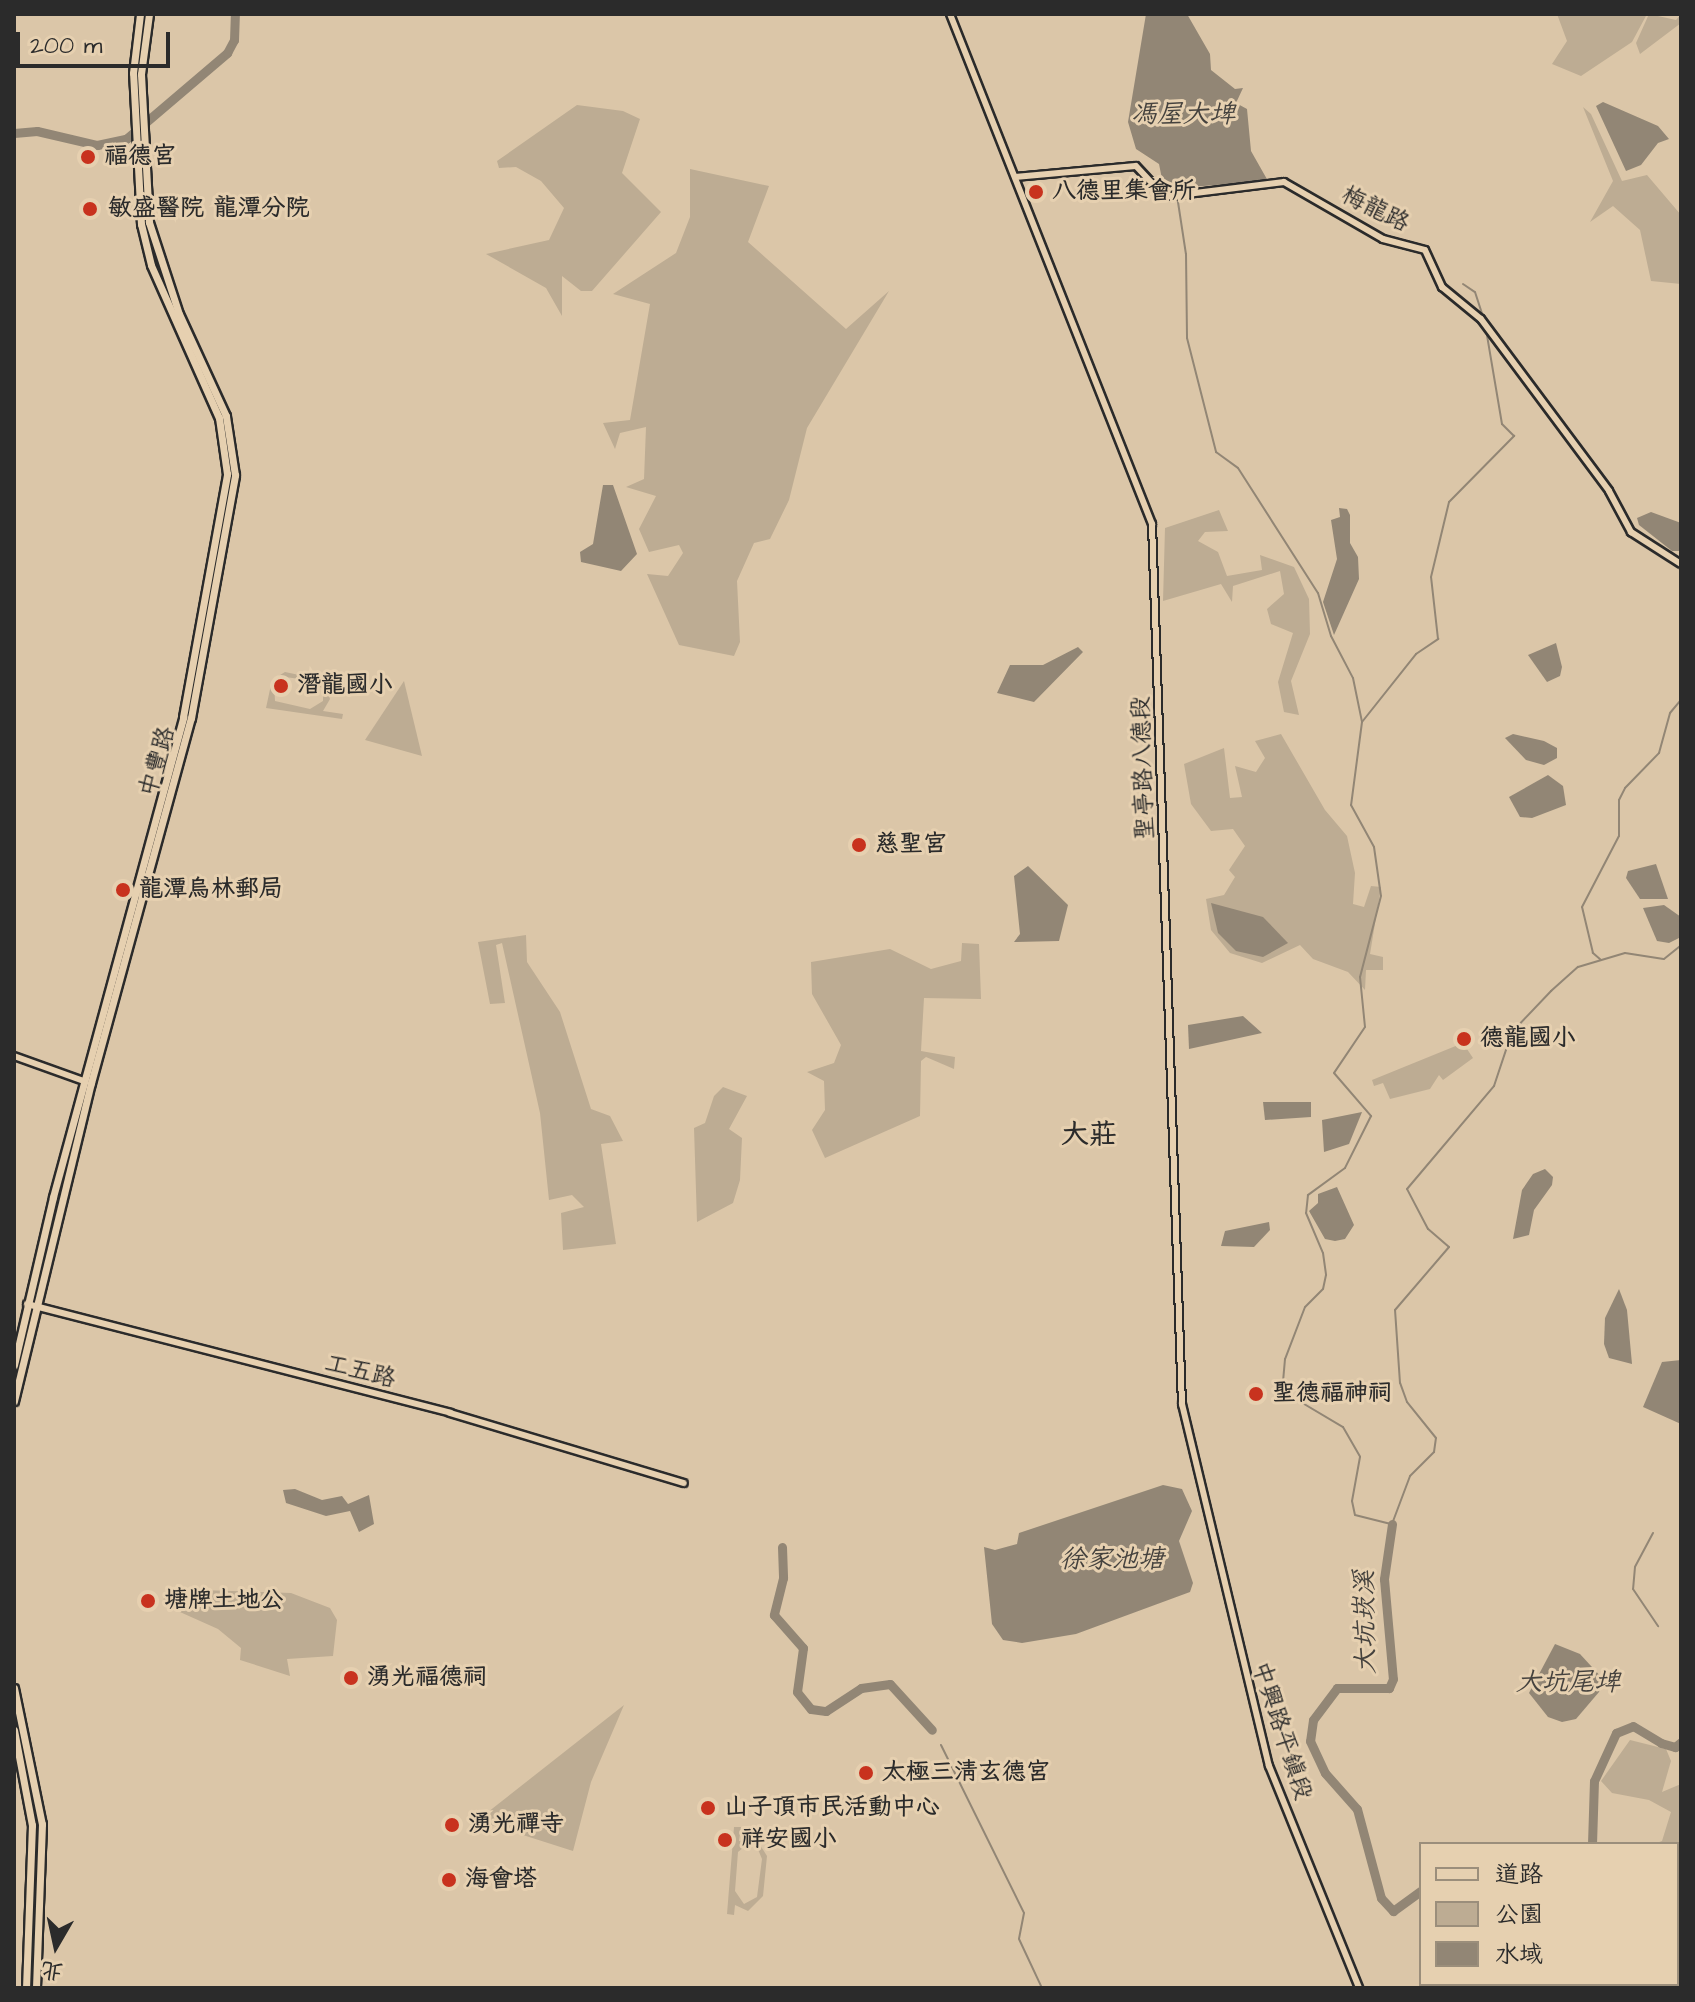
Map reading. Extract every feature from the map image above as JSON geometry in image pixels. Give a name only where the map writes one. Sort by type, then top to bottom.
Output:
[{"type":"main road","points":[[138,137],[134,123],[140,14]]},
{"type":"main road","points":[[138,137],[149,14]]},
{"type":"main road","name":"中豐路","points":[[14,1365],[84,1081],[183,717],[227,474],[219,418],[151,265],[141,224],[138,137]]},
{"type":"main road","name":"中豐路","points":[[14,1401],[16,1381],[191,718],[235,475],[226,416],[159,263],[149,222],[138,137]]},
{"type":"main road","points":[[14,1688],[42,1824],[36,1988]]},
{"type":"main road","points":[[14,1730],[32,1825],[26,1988]]},
{"type":"street","name":"聖亭路八德段","points":[[950,14],[1152,524],[1179,1356],[1195,1477]]},
{"type":"street","name":"梅龍路","points":[[1015,177],[1136,166],[1171,196],[1284,182],[1383,239],[1425,250],[1442,287],[1482,321],[1609,491],[1631,532],[1681,564]]},
{"type":"street","points":[[14,1056],[84,1081]]},
{"type":"street","name":"工五路","points":[[27,1304],[450,1413],[684,1483]]},
{"type":"street","name":"中興路平鎮段","points":[[1195,1477],[1269,1766],[1359,1988]]},
{"type":"green space","points":[[1557,14],[1647,14],[1632,42],[1581,76],[1552,64],[1567,41]]},
{"type":"green space","points":[[1649,14],[1676,20],[1681,14],[1681,23],[1640,54],[1636,43]]},
{"type":"green space","points":[[577,105],[623,111],[640,119],[622,173],[661,212],[592,291],[581,291],[562,276],[562,316],[546,288],[486,254],[549,240],[564,208],[541,181],[516,167],[499,168],[497,161]]},
{"type":"green space","points":[[1583,107],[1591,114],[1622,181],[1647,175],[1681,215],[1681,284],[1651,281],[1640,230],[1613,206],[1590,222],[1613,181]]},
{"type":"green space","points":[[690,169],[769,186],[748,242],[846,329],[889,291],[807,428],[789,500],[770,539],[754,543],[737,581],[740,642],[734,656],[679,645],[647,574],[668,576],[683,553],[679,545],[649,552],[639,529],[656,496],[626,487],[644,479],[646,427],[620,433],[615,449],[603,423],[630,420],[650,304],[613,294],[676,253],[690,217]]},
{"type":"green space","points":[[1219,510],[1228,531],[1205,532],[1198,541],[1218,552],[1227,576],[1262,570],[1260,555],[1294,567],[1309,599],[1310,634],[1291,681],[1299,715],[1284,712],[1278,682],[1293,633],[1271,624],[1267,609],[1284,594],[1280,571],[1233,586],[1232,602],[1221,584],[1163,601],[1165,528]]},
{"type":"green space","points":[[285,672],[323,680],[330,699],[323,711],[343,714],[342,719],[266,708],[272,680]],"holes":[[[285,677],[315,681],[323,690],[323,701],[310,709],[275,701],[274,683]]]},
{"type":"green space","points":[[404,681],[422,756],[365,740]]},
{"type":"green space","points":[[1281,734],[1325,810],[1347,836],[1355,873],[1353,904],[1364,907],[1371,886],[1381,887],[1370,954],[1383,957],[1383,970],[1366,970],[1365,990],[1348,972],[1313,959],[1300,945],[1262,963],[1230,953],[1211,930],[1206,899],[1224,895],[1235,877],[1229,870],[1245,846],[1233,829],[1211,831],[1191,804],[1184,764],[1224,748],[1230,798],[1242,797],[1235,766],[1256,772],[1265,758],[1255,741]]},
{"type":"green space","points":[[526,935],[527,962],[560,1012],[591,1109],[610,1116],[623,1141],[601,1144],[616,1244],[563,1250],[561,1213],[584,1207],[572,1195],[549,1200],[540,1113],[502,943],[496,945],[505,1003],[490,1004],[478,942]]},
{"type":"green space","points":[[962,943],[979,944],[981,999],[924,998],[921,1051],[955,1057],[954,1069],[926,1057],[921,1061],[920,1116],[825,1158],[812,1130],[825,1110],[824,1081],[807,1072],[834,1063],[841,1045],[812,994],[811,962],[890,949],[931,969],[961,961]]},
{"type":"green space","points":[[1463,1043],[1473,1058],[1443,1080],[1439,1075],[1430,1089],[1390,1099],[1383,1083],[1374,1086],[1372,1080]]},
{"type":"green space","points":[[723,1087],[747,1096],[729,1129],[742,1138],[740,1180],[733,1203],[697,1222],[694,1128],[705,1123],[714,1096]]},
{"type":"green space","points":[[167,1589],[291,1593],[330,1608],[337,1620],[333,1656],[287,1659],[290,1676],[240,1660],[241,1648],[218,1629],[162,1604]]},
{"type":"green space","points":[[624,1705],[591,1782],[573,1851],[485,1823],[488,1812]]},
{"type":"green space","points":[[1630,1740],[1666,1749],[1671,1761],[1662,1792],[1681,1784],[1679,1856],[1679,1842],[1659,1842],[1671,1812],[1649,1800],[1612,1793],[1601,1781]]},
{"type":"green space","points":[[734,1827],[741,1827],[739,1841],[757,1840],[767,1856],[763,1896],[748,1911],[735,1905],[734,1915],[727,1914]],"holes":[[[749,1843],[757,1847],[762,1859],[757,1897],[744,1904],[735,1891],[738,1852]]]},
{"type":"water","name":"馮屋大埤","points":[[1146,14],[1187,14],[1210,54],[1211,70],[1235,89],[1243,88],[1236,103],[1247,109],[1251,151],[1268,181],[1164,189],[1159,164],[1136,149],[1128,122]]},
{"type":"water","points":[[1603,102],[1658,126],[1669,139],[1658,143],[1641,165],[1626,171],[1596,106]]},
{"type":"water","points":[[603,485],[613,485],[637,554],[621,571],[581,562],[580,552],[593,544]]},
{"type":"water","points":[[1339,508],[1347,509],[1350,515],[1350,543],[1358,557],[1359,579],[1334,635],[1323,602],[1337,559],[1331,520],[1340,517]]},
{"type":"water","points":[[1651,512],[1681,523],[1681,551],[1672,551],[1639,525],[1637,518]]},
{"type":"water","points":[[1556,643],[1562,667],[1560,676],[1547,682],[1528,655]]},
{"type":"water","points":[[1078,647],[1083,652],[1034,702],[997,693],[1010,665],[1043,665]]},
{"type":"water","points":[[1513,734],[1544,741],[1557,748],[1557,758],[1544,765],[1526,760],[1505,738]]},
{"type":"water","points":[[1548,775],[1563,786],[1566,805],[1532,818],[1520,817],[1509,797]]},
{"type":"water","points":[[1656,864],[1668,899],[1640,899],[1626,878],[1628,871]]},
{"type":"water","points":[[1028,866],[1068,905],[1059,941],[1014,942],[1020,934],[1014,876]]},
{"type":"water","points":[[1211,903],[1263,917],[1288,943],[1263,957],[1236,951],[1218,933]]},
{"type":"water","points":[[1664,905],[1681,917],[1681,937],[1669,943],[1657,941],[1643,908]]},
{"type":"water","points":[[1243,1016],[1262,1033],[1189,1049],[1188,1025]]},
{"type":"water","points":[[1263,1102],[1311,1102],[1311,1117],[1265,1120]]},
{"type":"water","points":[[1362,1112],[1349,1144],[1324,1152],[1322,1120]]},
{"type":"water","points":[[1545,1169],[1553,1177],[1552,1185],[1534,1210],[1529,1235],[1513,1239],[1522,1190],[1533,1174]]},
{"type":"water","points":[[1337,1187],[1354,1225],[1345,1239],[1335,1241],[1325,1239],[1309,1211],[1318,1203],[1318,1194]]},
{"type":"water","points":[[1269,1222],[1270,1230],[1254,1247],[1221,1246],[1225,1231]]},
{"type":"water","points":[[1619,1289],[1627,1310],[1632,1364],[1609,1358],[1604,1344],[1605,1318]]},
{"type":"water","points":[[1681,1360],[1681,1424],[1643,1407],[1662,1362]]},
{"type":"water","name":"徐家池塘","points":[[1163,1485],[1182,1489],[1192,1511],[1179,1541],[1193,1583],[1190,1592],[1076,1634],[1022,1643],[1003,1640],[992,1624],[984,1547],[995,1550],[1017,1544],[1019,1533]]},
{"type":"water","points":[[295,1489],[322,1500],[342,1496],[348,1504],[369,1495],[374,1524],[359,1532],[350,1511],[326,1516],[286,1503],[283,1490]]},
{"type":"water","name":"大坑尾埤","points":[[1555,1644],[1580,1654],[1603,1679],[1599,1692],[1576,1719],[1562,1722],[1548,1717],[1529,1693]]},
{"type":"waterway","points":[[14,133],[37,131],[97,145],[126,139],[227,53],[234,40],[235,14]]},
{"type":"waterway","points":[[1176,189],[1186,254],[1187,338],[1216,452],[1238,468],[1318,593],[1331,636],[1353,678],[1362,722],[1351,805],[1374,847],[1381,896],[1360,977],[1365,1027],[1334,1073],[1371,1116],[1345,1168],[1308,1195],[1306,1213],[1323,1253],[1326,1275],[1323,1289],[1305,1307],[1285,1359],[1283,1383],[1294,1398],[1343,1427],[1360,1457],[1352,1501],[1355,1515],[1392,1524],[1410,1476],[1434,1452],[1436,1438],[1407,1402],[1400,1383],[1395,1310],[1449,1247],[1428,1229],[1407,1189],[1494,1086],[1512,1032],[1551,991],[1578,967],[1625,953],[1664,959],[1681,945]]},
{"type":"waterway","points":[[1463,284],[1475,292],[1484,319]]},
{"type":"waterway","points":[[1362,722],[1416,654],[1438,639],[1431,577],[1449,502],[1514,436],[1502,424],[1486,329]]},
{"type":"waterway","points":[[1601,960],[1593,953],[1582,907],[1619,836],[1619,800],[1625,788],[1659,753],[1670,713],[1681,700]]},
{"type":"waterway","name":"大坑崁溪","points":[[1392,1524],[1384,1579],[1393,1679],[1389,1688],[1337,1688],[1313,1720],[1310,1741],[1325,1773],[1357,1809],[1381,1898],[1393,1911],[1419,1892]]},
{"type":"waterway","points":[[1653,1533],[1635,1567],[1633,1589],[1658,1626]]},
{"type":"waterway","points":[[782,1547],[783,1578],[774,1615],[803,1648],[797,1692],[811,1709],[826,1711],[861,1688],[890,1684],[932,1730]]},
{"type":"waterway","points":[[1592,1842],[1594,1781],[1616,1733],[1633,1726],[1661,1743],[1675,1747],[1681,1742]]},
{"type":"waterway","points":[[941,1745],[1024,1913],[1019,1939],[1042,1988]]},
{"type":"waterway","points":[[1516,1986],[1522,1988]]},
{"type":"place","name":"福德宮","points":[[88,157]]},
{"type":"place","name":"八德里集會所","points":[[1036,192]]},
{"type":"place","name":"敏盛醫院 龍潭分院","points":[[90,209]]},
{"type":"place","name":"潛龍國小","points":[[281,686]]},
{"type":"place","name":"慈聖宮","points":[[859,845]]},
{"type":"place","name":"龍潭烏林郵局","points":[[123,890]]},
{"type":"place","name":"德龍國小","points":[[1464,1039]]},
{"type":"place","name":"聖德福神祠","points":[[1256,1394]]},
{"type":"place","name":"塘牌土地公","points":[[148,1601]]},
{"type":"place","name":"湧光福德祠","points":[[351,1678]]},
{"type":"place","name":"太極三清玄德宮","points":[[866,1773]]},
{"type":"place","name":"山子頂市民活動中心","points":[[708,1808]]},
{"type":"place","name":"湧光禪寺","points":[[452,1825]]},
{"type":"place","name":"祥安國小","points":[[725,1840]]},
{"type":"place","name":"海會塔","points":[[449,1880]]},
{"type":"district","name":"大莊","points":[[1089,1135]]}]
